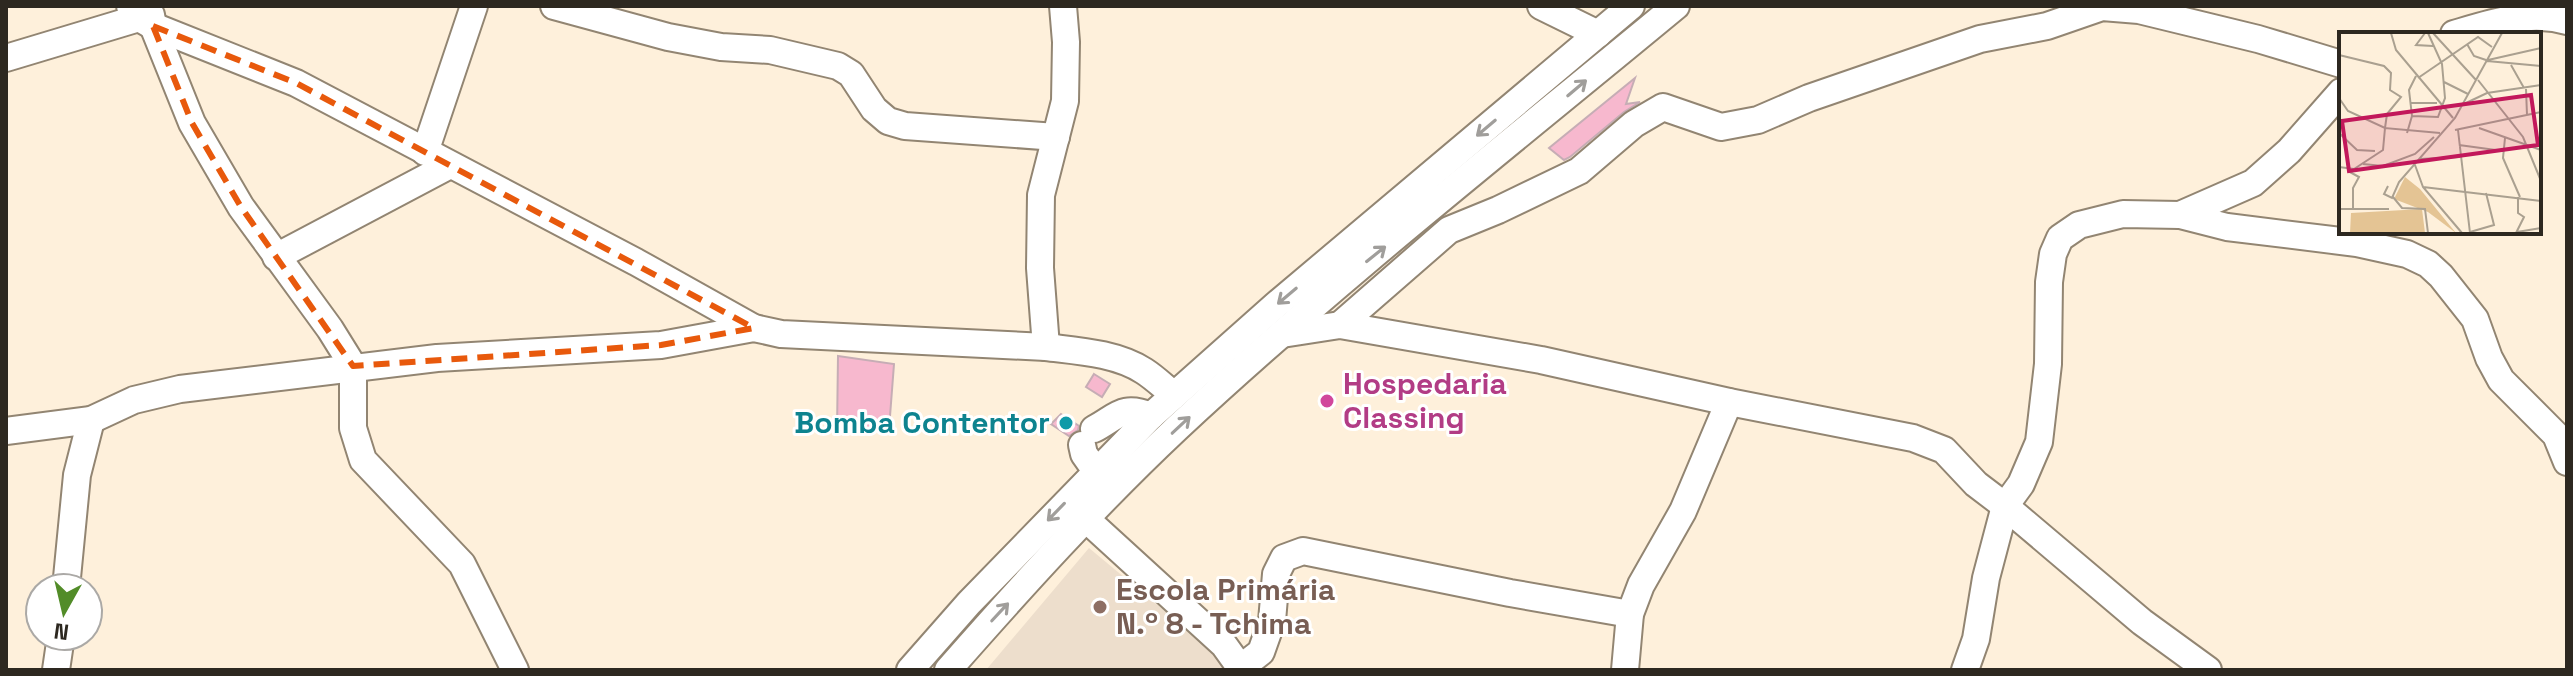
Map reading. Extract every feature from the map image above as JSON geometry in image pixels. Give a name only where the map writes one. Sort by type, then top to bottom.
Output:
[{"type":"street","points":[[425,152],[474,6]]},
{"type":"street","points":[[554,6],[668,37],[721,47],[770,50],[838,66],[851,74],[874,109],[888,121],[905,126],[1056,137]]},
{"type":"street","points":[[1046,347],[1040,268],[1041,195],[1065,101],[1063,6]]},
{"type":"street","points":[[1541,6],[1598,34]]},
{"type":"street","points":[[910,670],[969,603],[1151,416],[1277,304],[1631,6]]},
{"type":"street","points":[[948,670],[1086,519],[1175,430],[1282,334],[1676,6]]},
{"type":"street","points":[[1340,325],[1449,230],[1579,171],[1634,124],[1663,107],[1721,127],[1758,120],[1809,98],[1980,39],[2047,26],[2102,7],[2139,10],[2258,39],[2339,63]]},
{"type":"street","points":[[143,14],[192,123],[241,207],[330,329],[353,366],[353,428],[363,460],[462,564],[515,670]]},
{"type":"street","points":[[6,58],[143,14],[296,83],[636,262],[754,328],[781,334],[1046,347],[1115,359],[1143,370],[1174,395]]},
{"type":"street","points":[[2461,32],[2500,20],[2548,16],[2567,21]]},
{"type":"street","points":[[2180,215],[2253,183],[2289,151],[2339,94]]},
{"type":"street","points":[[276,257],[450,165]]},
{"type":"street","points":[[1965,670],[1976,639],[1986,578],[2005,506],[2021,484],[2039,442],[2048,364],[2049,282],[2053,254],[2060,238],[2079,225],[2123,214],[2180,215],[2227,227],[2357,243],[2407,254],[2428,264],[2475,319],[2489,358],[2501,380],[2556,435],[2567,462]]},
{"type":"street","points":[[1282,334],[1340,325],[1541,360],[1729,402],[1913,438],[1944,450],[1976,484],[2142,622],[2208,670]]},
{"type":"street","points":[[6,431],[91,420],[134,400],[180,389],[353,366],[546,350],[661,345],[754,328]]},
{"type":"street","points":[[1625,670],[1630,614],[1641,585],[1683,511],[1729,402]]},
{"type":"street","points":[[1096,471],[1084,454],[1088,437],[1114,414],[1126,410],[1151,416]]},
{"type":"street","points":[[68,572],[77,475],[91,420]]},
{"type":"street","points":[[1086,519],[1224,645],[1240,669],[1261,652],[1272,621],[1276,574],[1284,558],[1303,551],[1630,614]]},
{"type":"highlighted area","points":[[153,26],[296,83],[754,328],[661,345],[353,366],[241,207],[192,123]]},
{"type":"shaded area","name":"Escola Primária N.º 8 - Tchima","points":[[1089,548],[1231,666],[1227,670],[986,670]]},
{"type":"building","points":[[1635,78],[1626,104],[1640,102],[1570,157],[1564,160],[1549,148]]},
{"type":"building","points":[[838,356],[894,364],[889,429],[837,431]]},
{"type":"building","points":[[1094,374],[1110,384],[1102,397],[1086,387]]},
{"type":"building","name":"Bomba Contentor","points":[[1061,414],[1079,426],[1069,436],[1051,424]]},
{"type":"place","name":"Hospedaria Classing","points":[[1327,401]]},
{"type":"place","name":"Bomba Contentor","points":[[1066,423]]},
{"type":"place","name":"Escola Primária N.º 8 - Tchima","points":[[1100,607]]}]
